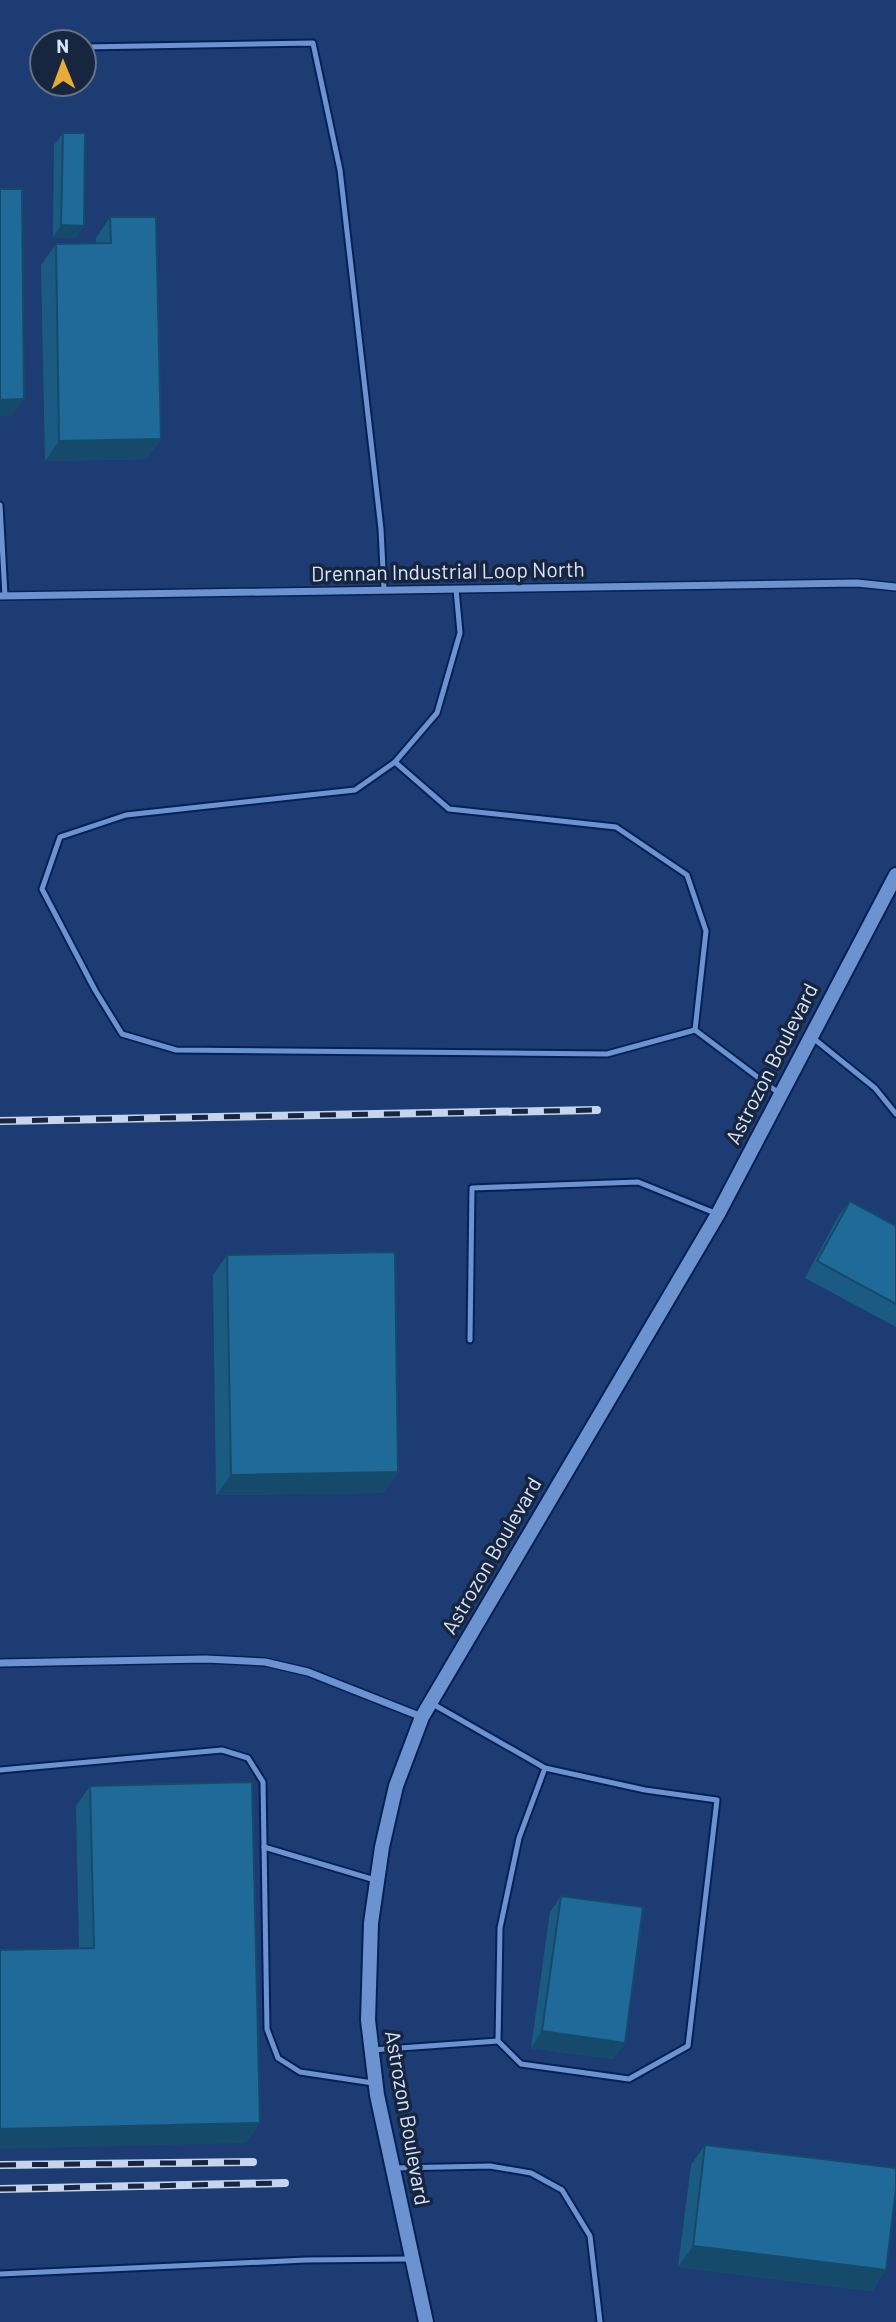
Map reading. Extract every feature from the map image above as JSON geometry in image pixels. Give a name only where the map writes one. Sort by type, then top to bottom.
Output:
[{"type":"main road","name":"Astrozon Boulevard","points":[[426,2322],[376,2083],[368,2020],[371,1923],[396,1786],[422,1717],[718,1214],[896,875]]},
{"type":"street","name":"Drennan Industrial Loop North","points":[[2,596],[857,583],[896,587]]},
{"type":"street","points":[[0,1663],[205,1659],[265,1662],[308,1672],[422,1717]]},
{"type":"lane","points":[[98,47],[313,43],[340,170],[381,529],[384,590]]},
{"type":"lane","points":[[0,505],[2,596]]},
{"type":"lane","points":[[456,589],[460,632],[437,713],[395,762],[355,789],[126,815],[61,837],[42,889],[96,990],[122,1034],[176,1050],[607,1054],[695,1030]]},
{"type":"lane","points":[[395,762],[449,809],[616,827],[687,874],[706,931],[695,1030]]},
{"type":"lane","points":[[695,1030],[780,1095]]},
{"type":"lane","points":[[811,1036],[875,1088],[896,1114]]},
{"type":"lane","points":[[470,1340],[472,1188],[638,1182],[718,1214]]},
{"type":"lane","points":[[431,1703],[545,1768],[645,1790],[717,1800],[688,2046],[629,2079],[522,2064],[498,2041],[500,1928],[519,1838],[545,1768]]},
{"type":"lane","points":[[0,1770],[222,1750],[248,1758],[262,1782],[267,2029],[278,2058],[299,2072],[376,2083]]},
{"type":"lane","points":[[264,1847],[377,1880]]},
{"type":"lane","points":[[372,2050],[498,2041]]},
{"type":"lane","points":[[393,2168],[489,2166],[531,2173],[562,2190],[590,2236],[600,2322]]},
{"type":"lane","points":[[0,2274],[306,2260],[413,2259]]},
{"type":"building","points":[[63,133],[85,133],[84,226],[61,225]]},
{"type":"building","points":[[0,189],[22,189],[24,399],[0,400]]},
{"type":"building","points":[[110,217],[156,217],[161,439],[59,441],[56,244],[111,243]]},
{"type":"building","points":[[850,1201],[896,1226],[896,1304],[817,1261]]},
{"type":"building","points":[[395,1252],[398,1472],[231,1475],[227,1255]]},
{"type":"building","points":[[252,1782],[260,2123],[0,2129],[0,1950],[94,1948],[90,1786]]},
{"type":"building","points":[[561,1896],[643,1907],[625,2043],[542,2031]]},
{"type":"building","points":[[705,2145],[896,2168],[886,2270],[693,2246]]},
{"type":"railway","points":[[0,1121],[597,1110]]},
{"type":"railway","points":[[0,2165],[253,2162]]},
{"type":"railway","points":[[0,2189],[285,2183]]}]
